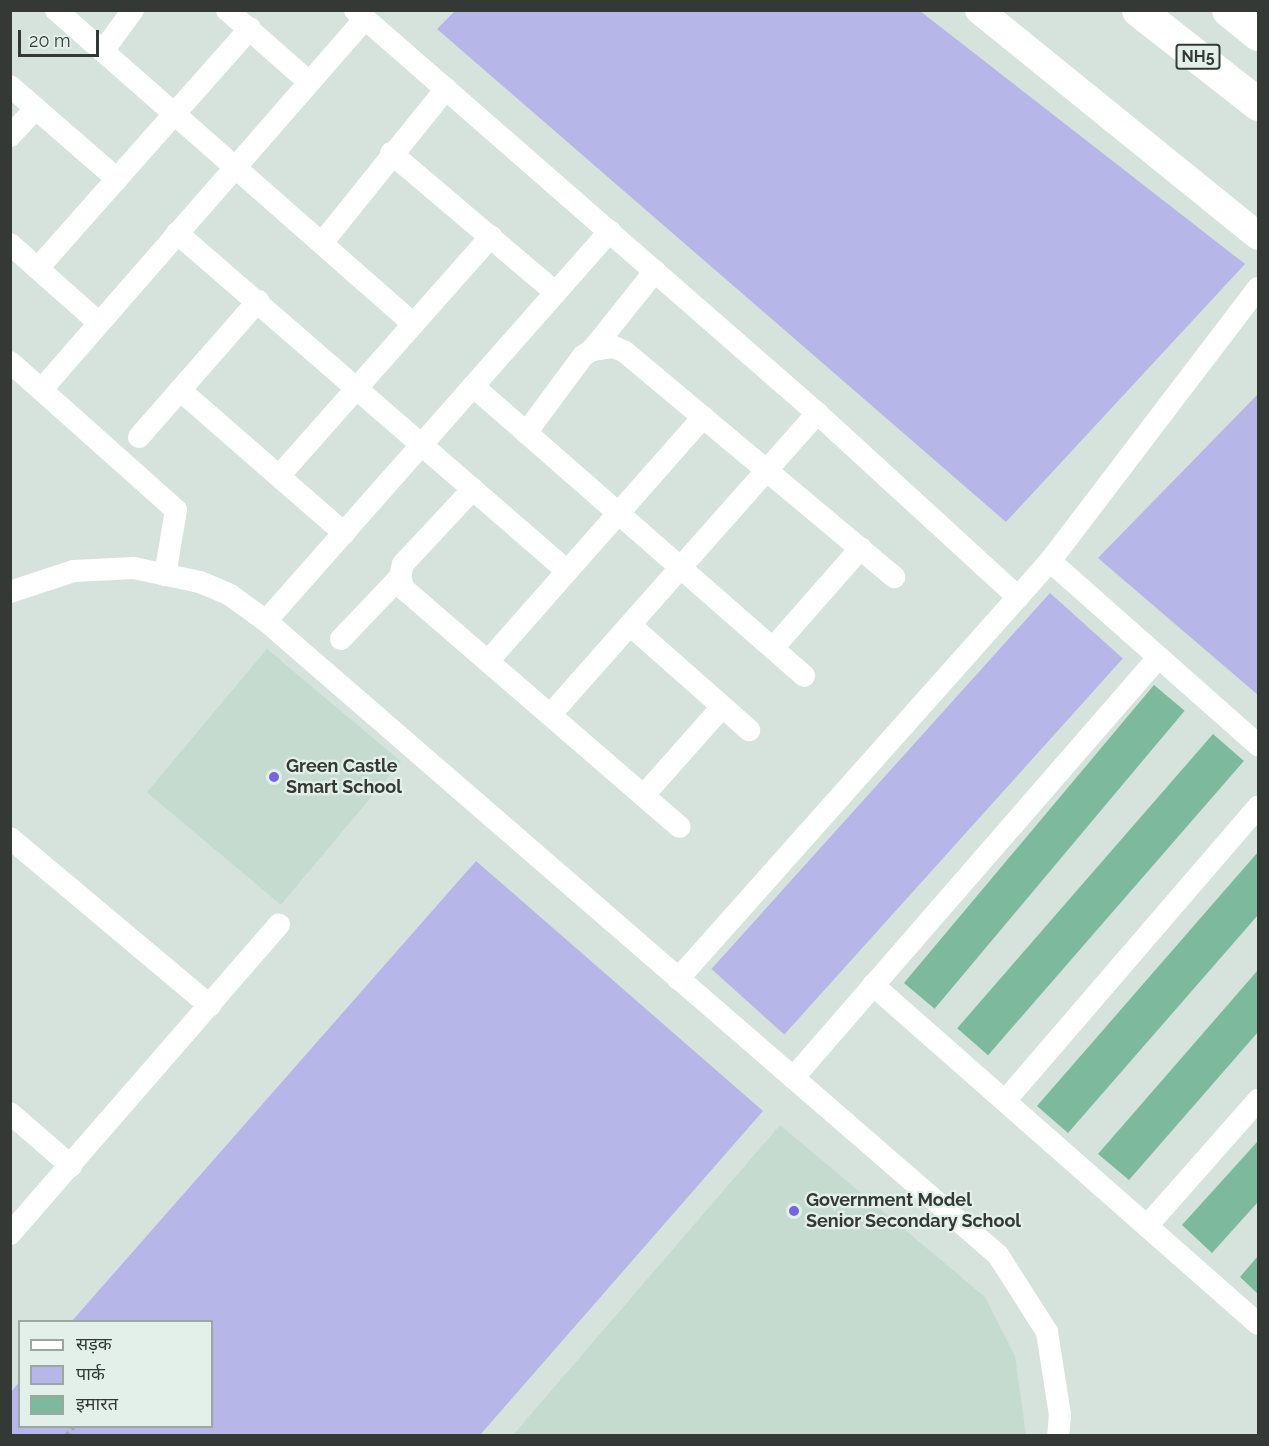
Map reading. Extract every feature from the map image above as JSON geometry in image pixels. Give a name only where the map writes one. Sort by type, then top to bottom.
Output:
[{"type":"highway","name":"NH5","points":[[1138,10],[1258,104]]},
{"type":"highway","points":[[1228,10],[1258,34]]},
{"type":"street","points":[[56,10],[414,324]]},
{"type":"street","points":[[103,51],[132,10]]},
{"type":"street","points":[[227,10],[309,82]]},
{"type":"street","points":[[979,10],[1258,236]]},
{"type":"street","points":[[42,389],[309,82],[360,15],[817,413],[1018,597]]},
{"type":"street","points":[[38,268],[250,28]]},
{"type":"street","points":[[10,86],[117,179]]},
{"type":"street","points":[[322,243],[391,153],[446,90]]},
{"type":"street","points":[[10,136],[36,108]]},
{"type":"street","points":[[391,153],[556,293]]},
{"type":"street","points":[[266,621],[610,231]]},
{"type":"street","points":[[177,233],[258,301],[567,572]]},
{"type":"street","points":[[279,476],[491,236]]},
{"type":"street","points":[[10,244],[98,322]]},
{"type":"street","points":[[526,433],[583,356],[592,350],[656,271]]},
{"type":"street","points":[[678,979],[1050,561],[1258,288]]},
{"type":"street","points":[[139,437],[258,301]]},
{"type":"street","points":[[592,350],[614,347],[626,352],[766,472],[894,577]]},
{"type":"street","points":[[10,362],[176,510],[165,574]]},
{"type":"street","points":[[473,386],[804,676]]},
{"type":"street","points":[[180,390],[344,533]]},
{"type":"street","points":[[551,714],[817,413]]},
{"type":"street","points":[[489,660],[702,417]]},
{"type":"street","points":[[473,489],[403,564],[400,577],[404,590],[489,660],[680,827]]},
{"type":"street","points":[[773,648],[861,548]]},
{"type":"street","points":[[1050,561],[1258,745]]},
{"type":"street","points":[[10,592],[42,579],[98,567],[165,574],[200,582],[231,595],[266,621],[998,1255],[1047,1332],[1060,1415],[1058,1436]]},
{"type":"street","points":[[341,639],[400,577]]},
{"type":"street","points":[[630,625],[749,730]]},
{"type":"street","points":[[793,1078],[1158,658]]},
{"type":"street","points":[[644,795],[722,707]]},
{"type":"street","points":[[1005,1101],[1258,807]]},
{"type":"street","points":[[10,837],[210,1006]]},
{"type":"street","points":[[10,1234],[279,925]]},
{"type":"street","points":[[873,985],[1258,1324]]},
{"type":"street","points":[[1147,1226],[1258,1100]]},
{"type":"street","points":[[10,1113],[71,1166]]},
{"type":"shaded area","name":"Green Castle Smart School","points":[[267,649],[401,761],[281,905],[147,792]]},
{"type":"shaded area","name":"Government Model Senior Secondary School","points":[[780,1125],[985,1297],[1015,1356],[1026,1435],[513,1435]]},
{"type":"green space","points":[[455,11],[920,11],[1245,264],[1006,522],[437,29]]},
{"type":"green space","points":[[1258,394],[1258,695],[1098,558]]},
{"type":"green space","points":[[1050,593],[1123,659],[784,1035],[711,969]]},
{"type":"green space","points":[[476,861],[763,1111],[480,1435],[11,1435],[11,1392],[18,1383],[18,1428],[213,1428],[213,1320],[73,1320]]},
{"type":"building","points":[[1154,685],[1185,711],[935,1009],[904,983]]},
{"type":"building","points":[[1213,734],[1244,761],[988,1055],[957,1028]]},
{"type":"building","points":[[1258,852],[1258,915],[1068,1133],[1037,1106]]},
{"type":"building","points":[[1258,970],[1258,1032],[1129,1180],[1098,1154]]},
{"type":"building","points":[[1258,1141],[1258,1202],[1212,1253],[1182,1225]]},
{"type":"building","points":[[1258,1256],[1258,1294],[1240,1277]]},
{"type":"place","name":"Green Castle Smart School","points":[[274,777]]},
{"type":"place","name":"Government Model Senior Secondary School","points":[[794,1211]]}]
